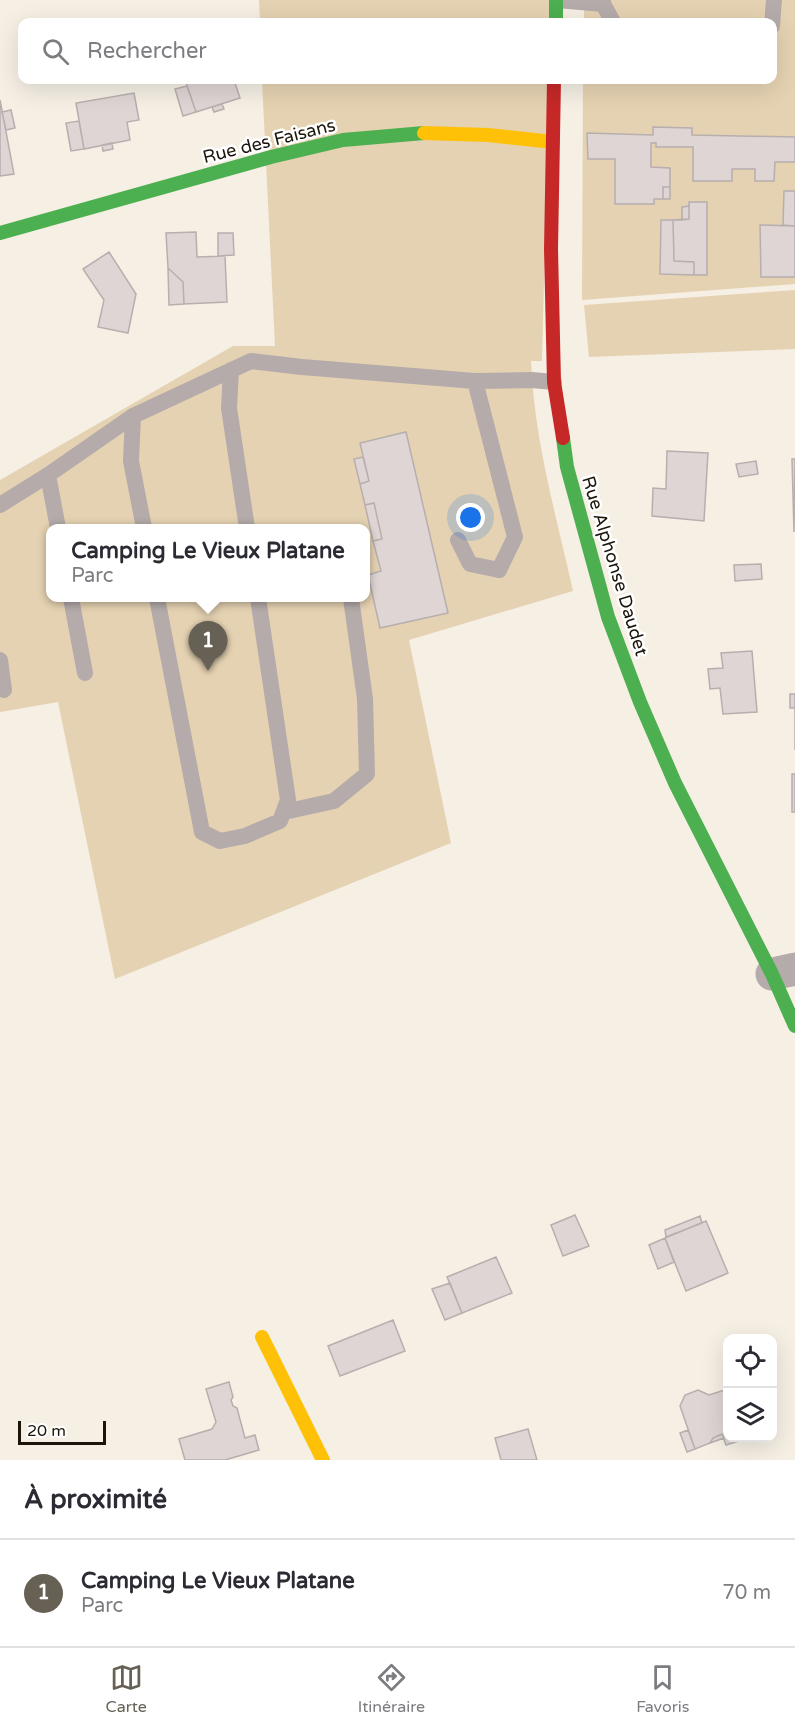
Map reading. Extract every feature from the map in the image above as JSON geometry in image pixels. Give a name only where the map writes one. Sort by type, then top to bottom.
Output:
[{"type":"street","points":[[555,18],[557,0]]},
{"type":"street","name":"Rue Alphonse Daudet","points":[[554,84],[551,249],[554,382],[567,467],[612,628],[640,702],[675,783],[783,972],[795,1026]]},
{"type":"street","name":"Rue des Faisans","points":[[0,233],[271,157],[343,140],[428,134],[488,135],[553,142]]},
{"type":"street","points":[[262,1337],[323,1460]]},
{"type":"lane","points":[[557,0],[603,2],[611,18]]},
{"type":"lane","points":[[773,18],[774,0]]},
{"type":"lane","points":[[0,505],[133,416],[250,361],[475,381],[554,382]]},
{"type":"lane","points":[[231,370],[229,408],[246,524]]},
{"type":"lane","points":[[458,540],[470,564],[500,570],[516,537],[475,381]]},
{"type":"lane","points":[[133,416],[131,461],[143,524]]},
{"type":"lane","points":[[48,475],[57,524]]},
{"type":"lane","points":[[72,602],[85,673]]},
{"type":"lane","points":[[158,602],[201,832],[220,841],[245,836],[280,821],[288,800],[259,602]]},
{"type":"lane","points":[[284,812],[334,801],[368,774],[365,699],[352,602]]},
{"type":"lane","points":[[0,660],[4,690]]},
{"type":"shaded area","points":[[259,0],[550,0],[550,18],[260,18]]},
{"type":"shaded area","points":[[584,0],[795,0],[795,284],[582,300],[583,84],[777,84],[777,18],[584,18]]},
{"type":"shaded area","points":[[262,84],[549,84],[542,361],[531,361],[541,448],[573,591],[409,640],[451,843],[115,979],[58,702],[0,712],[0,480],[233,346],[275,346]]},
{"type":"shaded area","points":[[795,290],[795,349],[589,357],[584,305]]},
{"type":"building","points":[[186,84],[235,84],[240,98],[196,112]]},
{"type":"building","points":[[187,86],[196,112],[183,116],[175,89]]},
{"type":"building","points":[[134,93],[139,120],[127,122],[130,140],[84,149],[76,103]]},
{"type":"building","points":[[0,100],[14,174],[0,176]]},
{"type":"building","points":[[222,104],[224,109],[214,112],[212,107]]},
{"type":"building","points":[[11,110],[15,128],[6,130],[2,112]]},
{"type":"building","points":[[79,121],[84,149],[71,151],[66,123]]},
{"type":"building","points":[[653,127],[692,128],[692,135],[795,137],[795,162],[775,162],[774,181],[755,181],[755,169],[732,169],[732,181],[693,181],[693,147],[656,147],[656,143],[651,143],[651,167],[670,168],[670,187],[663,187],[663,199],[654,199],[654,204],[615,204],[615,159],[588,159],[587,133],[653,135]]},
{"type":"building","points":[[112,143],[113,149],[103,151],[102,145]]},
{"type":"building","points":[[663,187],[670,187],[670,199],[663,199]]},
{"type":"building","points":[[784,191],[795,191],[795,226],[783,225]]},
{"type":"building","points":[[689,202],[707,202],[707,275],[694,275],[694,262],[674,261],[673,220],[689,219]]},
{"type":"building","points":[[689,206],[689,219],[682,220],[682,207]]},
{"type":"building","points":[[661,220],[673,220],[674,261],[694,262],[694,275],[660,274]]},
{"type":"building","points":[[760,225],[795,226],[795,277],[761,277]]},
{"type":"building","points":[[196,232],[197,257],[225,256],[227,302],[184,304],[183,282],[168,268],[166,233]]},
{"type":"building","points":[[218,233],[233,233],[234,255],[218,256]]},
{"type":"building","points":[[109,252],[136,294],[128,333],[98,327],[104,300],[83,269]]},
{"type":"building","points":[[168,268],[183,282],[184,304],[169,305]]},
{"type":"building","points":[[406,432],[448,613],[380,628],[370,574],[381,571],[373,541],[382,539],[374,503],[365,505],[360,484],[369,481],[360,443]]},
{"type":"building","points":[[667,451],[708,453],[704,521],[652,516],[653,488],[666,489]]},
{"type":"building","points":[[363,457],[369,481],[360,484],[354,459]]},
{"type":"building","points":[[792,459],[795,459],[794,532]]},
{"type":"building","points":[[756,461],[758,474],[739,477],[736,464]]},
{"type":"building","points":[[374,503],[382,539],[373,541],[365,505]]},
{"type":"building","points":[[761,564],[762,579],[735,581],[734,565]]},
{"type":"building","points":[[752,651],[757,712],[723,714],[720,688],[710,689],[708,669],[723,668],[721,653]]},
{"type":"building","points":[[790,694],[795,694],[795,708],[790,708]]},
{"type":"building","points":[[792,774],[795,774],[795,812],[792,812]]},
{"type":"building","points":[[575,1215],[589,1246],[563,1256],[551,1225]]},
{"type":"building","points":[[700,1216],[702,1223],[666,1237],[665,1230]]},
{"type":"building","points":[[706,1221],[728,1273],[686,1291],[665,1238]]},
{"type":"building","points":[[665,1238],[674,1262],[658,1269],[649,1245]]},
{"type":"building","points":[[496,1257],[512,1293],[462,1313],[447,1277]]},
{"type":"building","points":[[450,1283],[462,1313],[445,1320],[432,1289]]},
{"type":"building","points":[[393,1320],[405,1351],[340,1376],[328,1346]]},
{"type":"building","points":[[229,1382],[233,1397],[231,1400],[233,1406],[237,1408],[245,1438],[255,1435],[259,1450],[225,1460],[185,1460],[179,1439],[212,1429],[216,1422],[206,1389]]},
{"type":"building","points":[[698,1390],[709,1395],[723,1391],[723,1437],[722,1434],[713,1438],[710,1443],[695,1449],[680,1406],[685,1395]]},
{"type":"building","points":[[528,1429],[537,1460],[501,1460],[495,1438]]},
{"type":"building","points":[[688,1430],[695,1449],[687,1452],[680,1433]]},
{"type":"building","points":[[722,1434],[723,1436],[723,1438],[710,1443],[713,1438]]},
{"type":"traffic: fast","points":[[556,0],[556,18]]},
{"type":"traffic: fast","points":[[0,233],[271,157],[343,140],[424,133]]},
{"type":"traffic: fast","points":[[563,438],[567,467],[608,617],[640,702],[675,783],[772,974],[795,1026]]},
{"type":"traffic: slow","points":[[424,133],[488,135],[553,142]]},
{"type":"traffic: slow","points":[[262,1337],[323,1460]]},
{"type":"traffic: jam","points":[[554,84],[551,249],[554,382],[563,438]]},
{"type":"place","name":"Camping Le Vieux Platane","points":[[208,671]]}]
